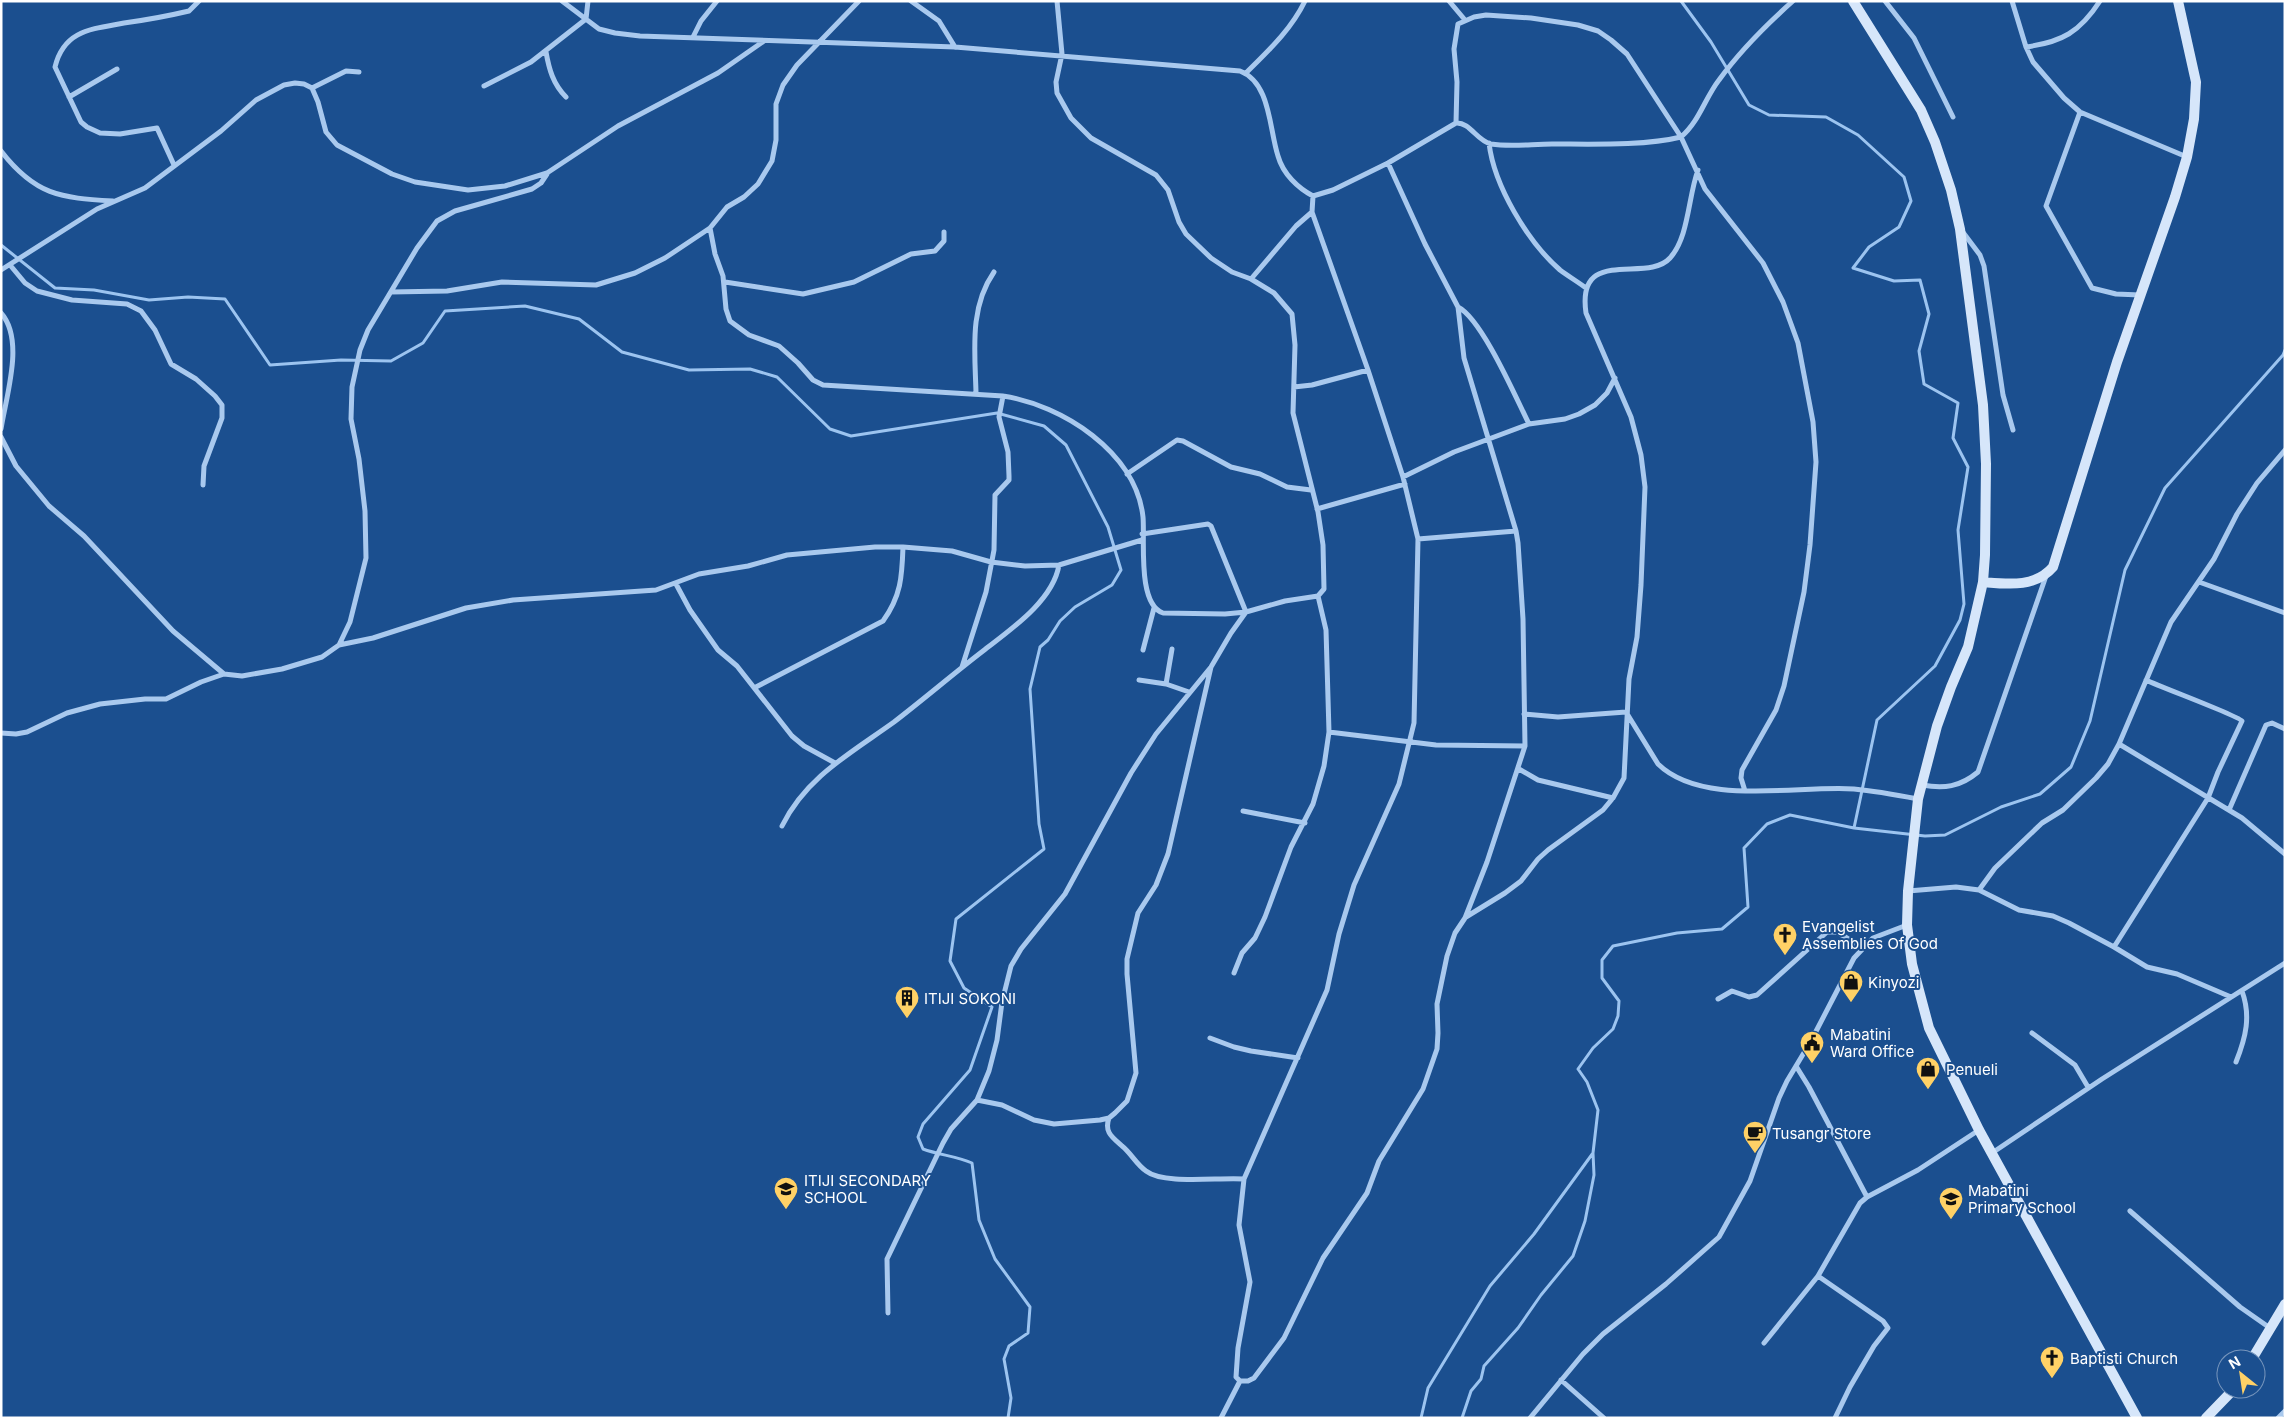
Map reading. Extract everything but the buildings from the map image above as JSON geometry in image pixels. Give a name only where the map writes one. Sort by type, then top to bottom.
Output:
[{"type":"main road","points":[[1853,1],[1921,110],[1949,182],[1960,229],[1983,405],[1986,464],[1985,555],[1982,582],[1968,647],[1948,695],[1921,785],[1912,848],[1907,926],[1916,982],[1929,1028],[1978,1130],[2137,1418]]},
{"type":"main road","points":[[1982,582],[2022,583],[2033,581],[2047,574],[2053,568],[2117,362],[2175,197],[2186,157],[2194,119],[2196,82],[2178,1]]},
{"type":"main road","points":[[2258,1349],[2285,1304]]},
{"type":"main road","points":[[2206,1418],[2224,1399]]},
{"type":"street","points":[[174,165],[157,128],[120,134],[100,134],[81,122],[55,67],[61,50],[70,40],[93,28],[189,11],[199,1]]},
{"type":"street","points":[[562,1],[599,29],[615,33],[669,38],[693,37],[955,47],[1062,54],[1240,71],[1246,73],[1254,80],[1262,94],[1278,158],[1284,169],[1296,184],[1314,196]]},
{"type":"street","points":[[484,86],[518,70],[546,52],[586,19],[588,1]]},
{"type":"street","points":[[693,37],[701,21],[717,1]]},
{"type":"street","points":[[391,292],[447,291],[502,282],[596,285],[621,279],[650,267],[710,228],[727,207],[744,197],[758,184],[772,161],[776,140],[776,104],[780,91],[797,65],[859,1]]},
{"type":"street","points":[[911,1],[939,21],[955,47]]},
{"type":"street","points":[[1057,1],[1062,54],[1056,82],[1057,94],[1071,118],[1091,138],[1156,175],[1168,190],[1179,222],[1186,234],[1211,258],[1232,272],[1251,279],[1274,293],[1292,314],[1294,413],[1317,509],[1323,545],[1324,589],[1318,596],[1285,601],[1246,612],[1225,614],[1163,613],[1154,608]]},
{"type":"street","points":[[1246,73],[1285,32],[1305,1]]},
{"type":"street","points":[[1449,1],[1465,20]]},
{"type":"street","points":[[1314,196],[1333,190],[1388,163],[1456,123],[1464,124],[1478,138],[1488,143],[1510,146],[1607,143],[1681,138],[1689,131],[1718,81],[1742,51],[1793,1]]},
{"type":"street","points":[[1886,1],[1914,38],[1953,117]]},
{"type":"street","points":[[2012,1],[2026,47],[2033,62],[2044,78],[2080,112],[2186,157]]},
{"type":"street","points":[[2026,47],[2063,39],[2072,32],[2100,1]]},
{"type":"street","points":[[1456,123],[1455,32],[1458,24],[1474,17],[1486,16],[1531,18],[1578,25],[1598,31],[1612,40],[1627,54],[1681,138],[1698,170],[1705,189],[1763,263],[1783,302],[1798,343],[1813,422],[1816,462],[1814,501],[1804,592],[1784,686],[1776,710],[1742,770],[1740,778],[1745,792]]},
{"type":"street","points":[[1,270],[34,251],[76,222],[114,201],[146,188],[221,131],[256,100],[270,91],[296,83],[312,88],[318,102],[322,123],[330,139],[349,152],[392,174],[415,182],[435,187],[468,190],[505,186],[547,173],[618,126],[718,73],[764,40]]},
{"type":"street","points":[[546,52],[556,86],[566,97]]},
{"type":"street","points":[[70,97],[117,69]]},
{"type":"street","points":[[312,88],[346,71],[359,72]]},
{"type":"street","points":[[2080,112],[2046,206],[2092,288],[2116,294],[2141,295]]},
{"type":"street","points":[[1488,143],[1495,175],[1506,198],[1526,229],[1560,270],[1586,288]]},
{"type":"street","points":[[1,150],[37,187],[52,193],[75,198],[114,201]]},
{"type":"street","points":[[1314,196],[1312,212],[1403,476],[1418,539],[1414,723],[1411,741],[1398,784],[1354,885],[1339,934],[1327,990],[1244,1179],[1239,1225],[1250,1282],[1238,1348],[1236,1377],[1240,1381],[1248,1381],[1254,1378],[1284,1338],[1323,1258],[1367,1192],[1379,1161],[1423,1089],[1437,1049],[1437,1004],[1442,976],[1455,934],[1465,918],[1519,769],[1525,746],[1522,610],[1516,531],[1464,358],[1458,307],[1425,244],[1388,163]]},
{"type":"street","points":[[1465,918],[1506,893],[1521,881],[1538,859],[1578,830],[1613,798],[1624,778],[1628,679],[1637,637],[1645,487],[1631,417],[1586,313],[1583,298],[1586,288],[1596,275],[1628,267],[1649,268],[1662,265],[1670,258],[1681,242],[1692,186],[1698,170]]},
{"type":"street","points":[[339,645],[350,622],[366,558],[365,511],[359,459],[351,419],[352,387],[360,350],[368,330],[417,248],[437,221],[455,212],[532,189],[541,183],[547,173]]},
{"type":"street","points":[[1251,279],[1296,226],[1312,212]]},
{"type":"street","points":[[710,228],[715,254],[725,282],[726,309],[730,321],[749,335],[779,346],[788,352],[813,380],[823,385],[853,388],[976,393],[1028,401],[1065,416],[1101,442],[1119,461],[1127,474],[1143,516],[1142,537],[1148,594],[1154,608],[1144,650]]},
{"type":"street","points":[[1960,229],[1980,255],[1984,266],[2004,395],[2013,430]]},
{"type":"street","points":[[725,282],[772,288],[794,294],[813,292],[854,282],[911,254],[935,251],[944,241],[944,232]]},
{"type":"street","points":[[11,264],[25,283],[36,291],[72,300],[127,304],[141,311],[155,330],[171,364],[196,379],[215,396],[222,405],[222,418],[204,466],[203,485]]},
{"type":"street","points":[[976,393],[974,330],[984,286],[994,272]]},
{"type":"street","points":[[1458,307],[1472,318],[1495,356],[1530,424]]},
{"type":"street","points":[[1,313],[11,328],[13,353],[1,429]]},
{"type":"street","points":[[1294,387],[1312,386],[1368,370]]},
{"type":"street","points":[[1403,476],[1426,464],[1530,424],[1565,419],[1580,414],[1595,405],[1607,393],[1615,378]]},
{"type":"street","points":[[962,667],[980,615],[991,562],[995,533],[995,495],[1009,480],[1010,476],[1008,452],[1000,417],[1000,406],[1003,396]]},
{"type":"street","points":[[1,437],[22,474],[49,506],[84,536],[173,631],[224,674]]},
{"type":"street","points":[[1127,474],[1177,440],[1231,467],[1260,474],[1287,487],[1311,490]]},
{"type":"street","points":[[1979,890],[1996,868],[2042,823],[2062,810],[2108,764],[2119,744],[2171,622],[2224,542],[2237,514],[2257,483],[2285,450]]},
{"type":"street","points":[[1317,509],[1405,484]]},
{"type":"street","points":[[1,733],[16,734],[27,732],[67,713],[100,704],[145,699],[166,699],[201,682],[224,674],[242,676],[282,669],[322,657],[339,645],[373,638],[466,608],[513,600],[656,590],[699,574],[748,566],[787,555],[810,552],[831,553],[875,548],[952,550],[991,562],[1025,566],[1059,565],[1106,551],[1142,537],[1208,524],[1212,526],[1246,612]]},
{"type":"street","points":[[1418,539],[1516,531]]},
{"type":"street","points":[[756,687],[883,621],[899,593],[903,548]]},
{"type":"street","points":[[782,826],[796,800],[835,763],[925,698],[1026,615],[1053,585],[1059,565]]},
{"type":"street","points":[[1921,785],[1948,788],[1968,780],[1978,772],[2047,574]]},
{"type":"street","points":[[2199,582],[2285,613]]},
{"type":"street","points":[[676,584],[690,610],[718,650],[737,666],[756,687],[792,736],[804,746],[835,763]]},
{"type":"street","points":[[1234,973],[1242,953],[1260,929],[1291,847],[1305,823],[1324,766],[1329,732],[1326,630],[1318,596]]},
{"type":"street","points":[[888,1313],[887,1259],[944,1143],[952,1129],[977,1100],[993,1060],[1002,1002],[1013,961],[1065,894],[1131,773],[1156,734],[1189,692],[1212,667],[1231,633],[1246,612]]},
{"type":"street","points":[[1166,684],[1172,649]]},
{"type":"street","points":[[1212,667],[1168,854],[1156,885],[1138,913],[1130,943],[1127,974],[1136,1074],[1127,1101],[1109,1118],[1107,1125],[1110,1135],[1151,1174],[1184,1180],[1244,1179]]},
{"type":"street","points":[[1139,680],[1166,684],[1189,692]]},
{"type":"street","points":[[2114,947],[2208,798],[2242,720],[2146,680]]},
{"type":"street","points":[[1626,712],[1647,749],[1664,771],[1691,785],[1745,792],[1852,789],[1918,799]]},
{"type":"street","points":[[1524,714],[1558,717],[1626,712]]},
{"type":"street","points":[[2229,810],[2266,725],[2272,723],[2285,729]]},
{"type":"street","points":[[1329,732],[1436,745],[1525,746]]},
{"type":"street","points":[[2119,744],[2255,827],[2285,854]]},
{"type":"street","points":[[1519,769],[1538,780],[1613,798]]},
{"type":"street","points":[[1243,811],[1305,823]]},
{"type":"street","points":[[1908,891],[1956,887],[1979,890],[2019,910],[2053,916],[2114,947],[2146,967],[2177,974],[2231,998]]},
{"type":"street","points":[[1530,1418],[1561,1380],[1603,1334],[1666,1284],[1720,1236],[1750,1181],[1779,1098],[1854,958],[1873,938],[1907,926]]},
{"type":"street","points":[[1718,999],[1732,991],[1749,997],[1757,995],[1827,932],[1837,932],[1863,948]]},
{"type":"street","points":[[1992,1153],[2088,1088],[2285,963]]},
{"type":"street","points":[[2236,1062],[2246,1033],[2248,1014],[2242,991]]},
{"type":"street","points":[[2032,1033],[2075,1065],[2088,1088]]},
{"type":"street","points":[[1210,1038],[1243,1049],[1298,1058]]},
{"type":"street","points":[[1796,1066],[1867,1196]]},
{"type":"street","points":[[977,1100],[1002,1105],[1034,1120],[1054,1124],[1109,1118]]},
{"type":"street","points":[[1764,1343],[1818,1276],[1848,1221],[1867,1196],[1918,1170],[1978,1130]]},
{"type":"street","points":[[2130,1211],[2240,1307],[2270,1328]]},
{"type":"street","points":[[1818,1276],[1882,1320],[1888,1328],[1874,1346],[1835,1418]]},
{"type":"street","points":[[1561,1380],[1604,1418]]},
{"type":"street","points":[[1221,1418],[1240,1381]]},
{"type":"street","points":[[2278,1418],[2285,1411]]},
{"type":"waterway","points":[[1681,1],[1711,42],[1749,105],[1769,115],[1826,117],[1858,135],[1904,177],[1911,201],[1899,227],[1869,247],[1853,268],[1894,281],[1920,280],[1929,314],[1919,351],[1924,384],[1958,403],[1953,438],[1968,467],[1958,530],[1964,604],[1960,620],[1935,666],[1877,720],[1854,828]]},
{"type":"waterway","points":[[1,245],[55,288],[94,290],[149,300],[188,297],[225,299],[270,365],[341,360],[391,361],[423,343],[445,311],[525,306],[579,319],[622,352],[689,370],[750,369],[777,377],[830,429],[851,436],[997,413],[1044,426],[1066,445],[1108,527],[1121,570],[1112,585],[1075,607],[1060,621],[1048,640],[1040,647],[1030,689],[1039,824],[1044,849],[956,919],[950,961],[964,988],[992,1007],[970,1070],[923,1124],[918,1137],[923,1149],[972,1163],[979,1220],[995,1259],[1030,1307],[1028,1333],[1009,1346],[1004,1359],[1011,1398],[1008,1418]]},
{"type":"waterway","points":[[1421,1418],[1428,1388],[1490,1286],[1534,1234],[1593,1153],[1598,1110],[1587,1082],[1578,1069],[1593,1048],[1613,1029],[1618,1016],[1619,1001],[1602,978],[1602,960],[1613,946],[1677,933],[1722,929],[1748,907],[1744,848],[1767,824],[1790,815],[1854,828],[1925,836],[1945,835],[2001,807],[2040,794],[2071,767],[2090,721],[2125,570],[2165,488],[2283,355],[2285,350]]},
{"type":"waterway","points":[[1462,1418],[1471,1391],[1481,1379],[1484,1366],[1518,1328],[1541,1295],[1573,1256],[1585,1221],[1594,1175],[1593,1153]]},
{"type":"place","name":"Evangelist Assemblies Of God","points":[[1785,956]]},
{"type":"place","name":"Kinyozi","points":[[1851,1003]]},
{"type":"place","name":"ITIJI SOKONI","points":[[907,1019]]},
{"type":"place","name":"Mabatini Ward Office","points":[[1812,1064]]},
{"type":"place","name":"Penueli","points":[[1928,1090]]},
{"type":"place","name":"Tusangr Store","points":[[1755,1154]]},
{"type":"place","name":"ITIJI SECONDARY SCHOOL","points":[[786,1210]]},
{"type":"place","name":"Mabatini Primary School","points":[[1951,1220]]},
{"type":"place","name":"Baptisti Church","points":[[2052,1379]]}]
